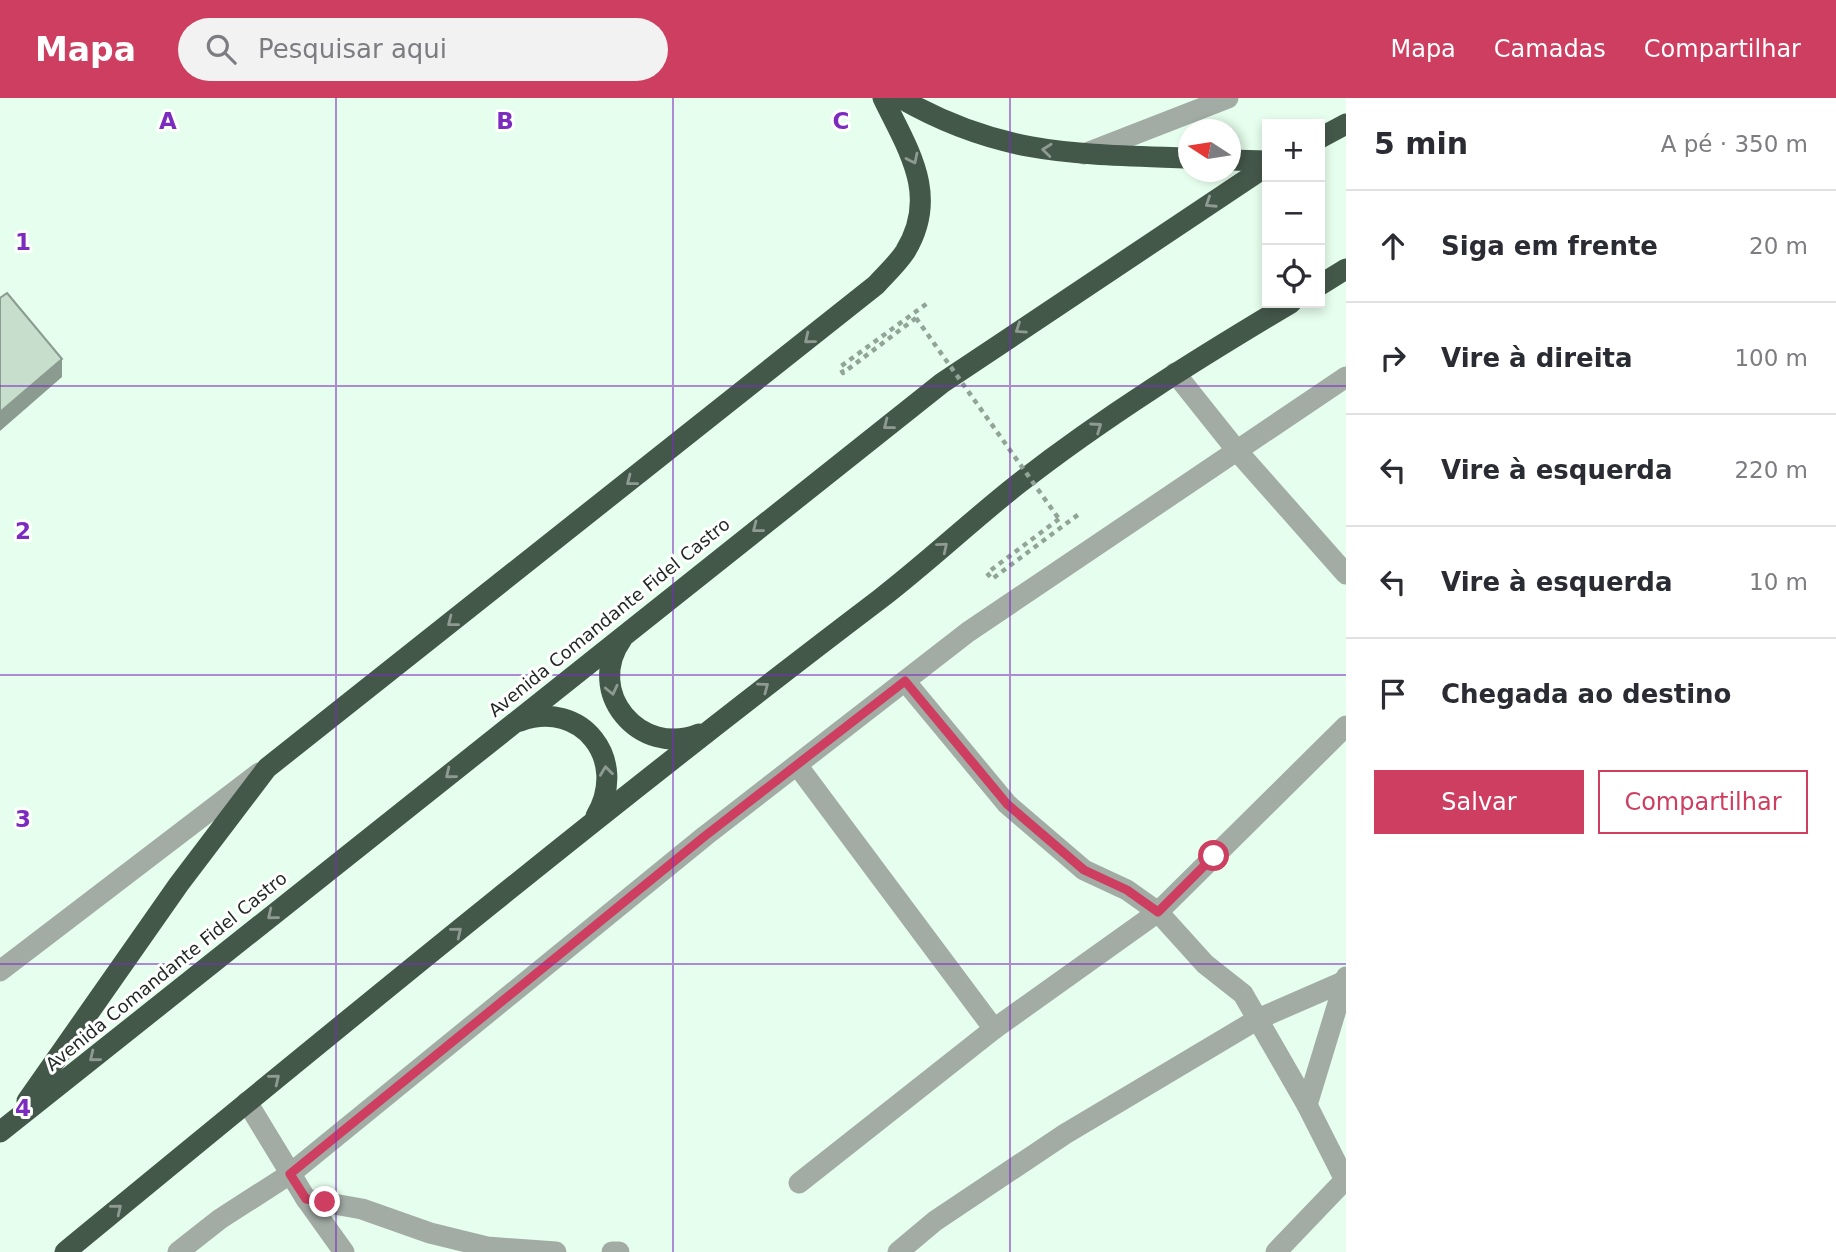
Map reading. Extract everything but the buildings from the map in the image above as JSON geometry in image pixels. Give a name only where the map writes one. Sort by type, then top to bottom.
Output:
[{"type":"highway","points":[[6,1127],[171,895],[267,768],[876,285],[905,252],[921,213],[918,170],[883,98]]},
{"type":"highway","points":[[900,98],[975,134],[1028,149],[1178,158]]},
{"type":"highway","points":[[1325,135],[1346,124]]},
{"type":"highway","points":[[1241,161],[1262,163]]},
{"type":"highway","name":"Avenida Comandante Fidel Castro","points":[[6,1127],[967,364],[1262,167]]},
{"type":"highway","points":[[1325,282],[1346,269]]},
{"type":"highway","points":[[65,1252],[582,830],[900,583],[1017,485],[1175,373],[1283,308]]},
{"type":"highway","points":[[631,629],[618,644],[609,675],[612,696],[622,715],[638,730],[658,738],[680,740],[710,728]]},
{"type":"highway","points":[[503,731],[530,717],[550,716],[569,721],[594,738],[604,756],[608,786],[597,815],[582,830]]},
{"type":"street","points":[[1084,154],[1228,98]]},
{"type":"street","points":[[1175,373],[1238,452],[1346,574]]},
{"type":"street","points":[[178,1252],[220,1219],[290,1174],[797,765],[968,632],[1346,377]]},
{"type":"street","points":[[905,681],[1007,804],[1084,870],[1127,890],[1158,912],[1188,948],[1243,994],[1307,1105],[1345,1182],[1276,1252]]},
{"type":"street","points":[[799,1183],[994,1030],[1158,912],[1346,726]]},
{"type":"street","points":[[797,765],[994,1030]]},
{"type":"street","points":[[0,971],[267,768]]},
{"type":"street","points":[[898,1252],[935,1221],[1065,1134],[1258,1019],[1344,979]]},
{"type":"street","points":[[1307,1105],[1344,979]]},
{"type":"street","points":[[247,1102],[306,1199],[344,1252]]},
{"type":"street","points":[[306,1199],[362,1209],[430,1233],[487,1247],[556,1252]]},
{"type":"street","points":[[611,1252],[619,1252]]},
{"type":"path","points":[[929,302],[840,367],[843,373],[916,318],[1059,519],[988,573],[992,579],[1079,514]]},
{"type":"route","points":[[325,1202],[306,1199],[290,1174],[705,836],[905,681],[1007,804],[1084,870],[1127,890],[1158,912],[1214,856]]}]
